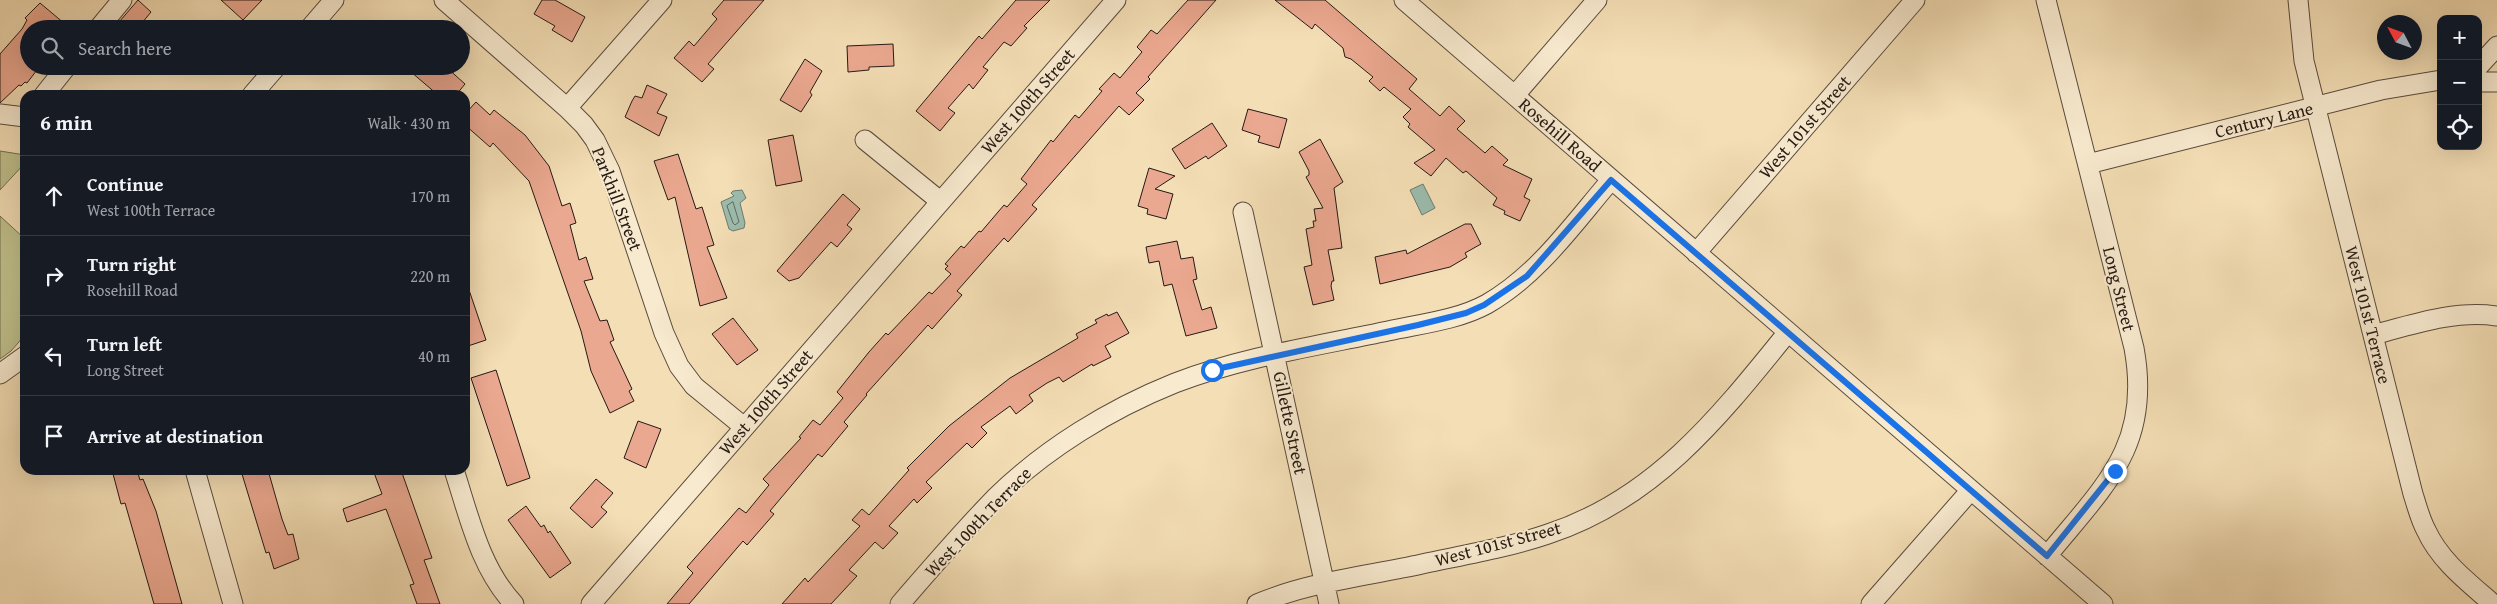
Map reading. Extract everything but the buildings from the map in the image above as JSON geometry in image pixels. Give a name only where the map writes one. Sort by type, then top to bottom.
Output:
[{"type":"street","points":[[105,20],[122,0]]},
{"type":"street","points":[[317,20],[334,0]]},
{"type":"street","name":"Parkhill Street","points":[[444,0],[467,20]]},
{"type":"street","points":[[567,108],[662,0]]},
{"type":"street","name":"West 100th Street","points":[[591,604],[1116,0]]},
{"type":"street","name":"Rosehill Road","points":[[1404,0],[2103,604]]},
{"type":"street","points":[[1515,95],[1597,0]]},
{"type":"street","name":"West 101st Street","points":[[1696,253],[1915,0]]},
{"type":"street","name":"Long Street","points":[[2046,0],[2134,348],[2138,372],[2138,402],[2127,448],[2115,471],[2047,556]]},
{"type":"street","name":"West 101st Terrace","points":[[2298,0],[2304,61],[2412,494],[2426,531],[2456,572],[2492,604]]},
{"type":"street","name":"Parkhill Street","points":[[470,23],[567,108],[584,125],[595,140],[610,171],[664,333],[678,366],[694,386],[744,427]]},
{"type":"street","points":[[2482,63],[2497,46]]},
{"type":"street","points":[[48,90],[60,75]]},
{"type":"street","points":[[256,90],[269,75]]},
{"type":"street","name":"Century Lane","points":[[2088,164],[2381,90],[2437,81]]},
{"type":"street","points":[[2482,82],[2497,82]]},
{"type":"street","points":[[0,114],[20,116]]},
{"type":"street","points":[[865,140],[940,201]]},
{"type":"street","name":"West 100th Terrace","points":[[900,604],[996,498],[1032,466],[1085,428],[1173,384],[1212,370],[1418,325],[1466,313],[1484,305],[1527,276],[1611,180]]},
{"type":"street","name":"Gillette Street","points":[[1243,212],[1276,355],[1329,604]]},
{"type":"street","points":[[2373,335],[2444,317],[2481,314],[2497,316]]},
{"type":"street","name":"West 101st Street","points":[[1257,604],[1324,584],[1518,543],[1549,534],[1588,517],[1627,496],[1664,469],[1691,445],[1732,401],[1788,332]]},
{"type":"street","points":[[0,374],[20,360]]},
{"type":"street","points":[[196,475],[233,604]]},
{"type":"street","points":[[456,475],[489,571],[502,591],[514,604]]},
{"type":"street","points":[[1871,604],[1971,490]]},
{"type":"green space","points":[[0,151],[20,154],[20,168],[0,190]]},
{"type":"green space","points":[[0,216],[20,234],[20,341],[11,351],[0,359]]},
{"type":"water","points":[[1423,184],[1435,208],[1422,215],[1410,190]]},
{"type":"water","points":[[742,190],[746,198],[740,203],[745,223],[744,228],[733,231],[729,229],[721,202],[734,196],[731,193],[733,191]]},
{"type":"route","points":[[1212,370],[1418,325],[1466,313],[1484,305],[1527,276],[1611,180],[2047,556],[2115,471]]}]
